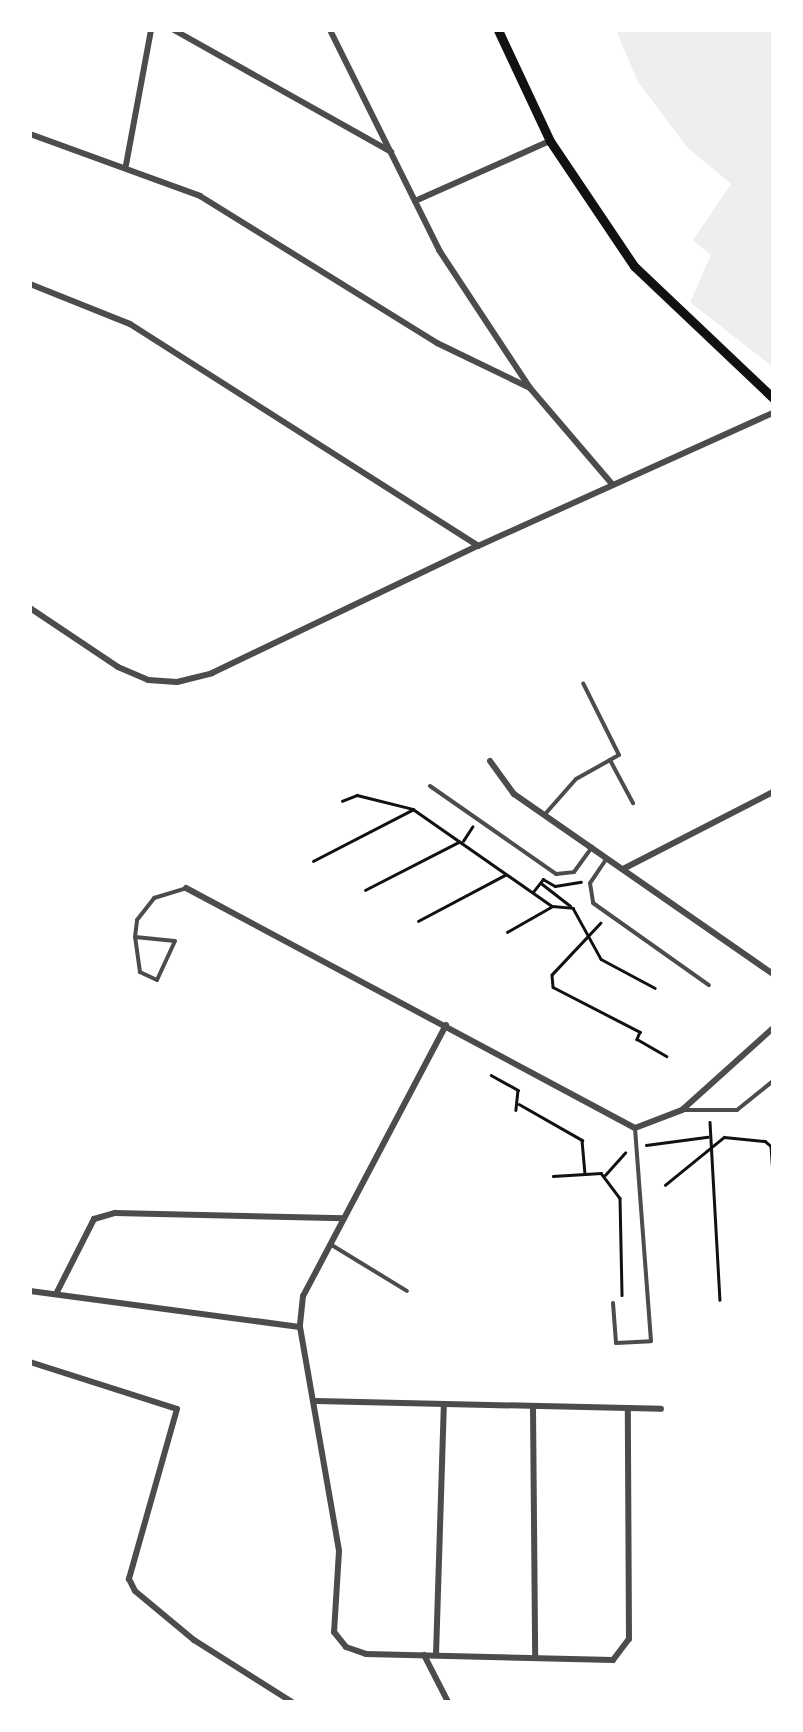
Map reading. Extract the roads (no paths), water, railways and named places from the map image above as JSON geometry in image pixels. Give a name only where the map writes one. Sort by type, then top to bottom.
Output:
[{"type":"main road","points":[[498,30],[550,141],[634,266],[773,398]]},
{"type":"street","points":[[126,165],[151,30]]},
{"type":"street","points":[[174,30],[391,152]]},
{"type":"street","points":[[330,30],[439,250],[530,388],[611,484]]},
{"type":"street","points":[[30,134],[126,165],[200,196],[437,343],[530,388]]},
{"type":"street","points":[[415,201],[550,141]]},
{"type":"street","points":[[30,284],[130,324],[478,546]]},
{"type":"street","points":[[30,608],[118,667],[148,680],[177,682],[212,673],[611,484],[773,414]]},
{"type":"street","points":[[490,761],[514,794],[773,974]]},
{"type":"street","points":[[623,869],[773,792]]},
{"type":"street","points":[[186,888],[635,1128],[682,1110],[773,1028]]},
{"type":"street","points":[[446,1025],[302,1296],[300,1328],[316,1401],[339,1551],[334,1632],[346,1646],[366,1654],[614,1660],[629,1639],[628,1410]]},
{"type":"street","points":[[57,1292],[88,1228],[104,1216],[344,1218]]},
{"type":"street","points":[[30,1291],[300,1328]]},
{"type":"street","points":[[30,1362],[177,1409],[130,1579],[134,1591],[194,1640],[292,1702]]},
{"type":"street","points":[[316,1401],[661,1409]]},
{"type":"street","points":[[436,1655],[444,1406]]},
{"type":"street","points":[[533,1407],[535,1657]]},
{"type":"street","points":[[424,1655],[448,1702]]},
{"type":"lane","points":[[545,815],[576,779],[619,755],[583,684]]},
{"type":"lane","points":[[610,760],[634,804]]},
{"type":"lane","points":[[430,786],[565,876],[592,847]]},
{"type":"lane","points":[[607,858],[590,883],[593,903],[708,984]]},
{"type":"lane","points":[[136,937],[175,940],[156,980],[140,972],[136,937],[140,913],[154,898],[186,888]]},
{"type":"lane","points":[[682,1110],[736,1110],[773,1081]]},
{"type":"lane","points":[[613,1303],[616,1343],[651,1341],[635,1128]]},
{"type":"lane","points":[[330,1244],[408,1291]]}]
